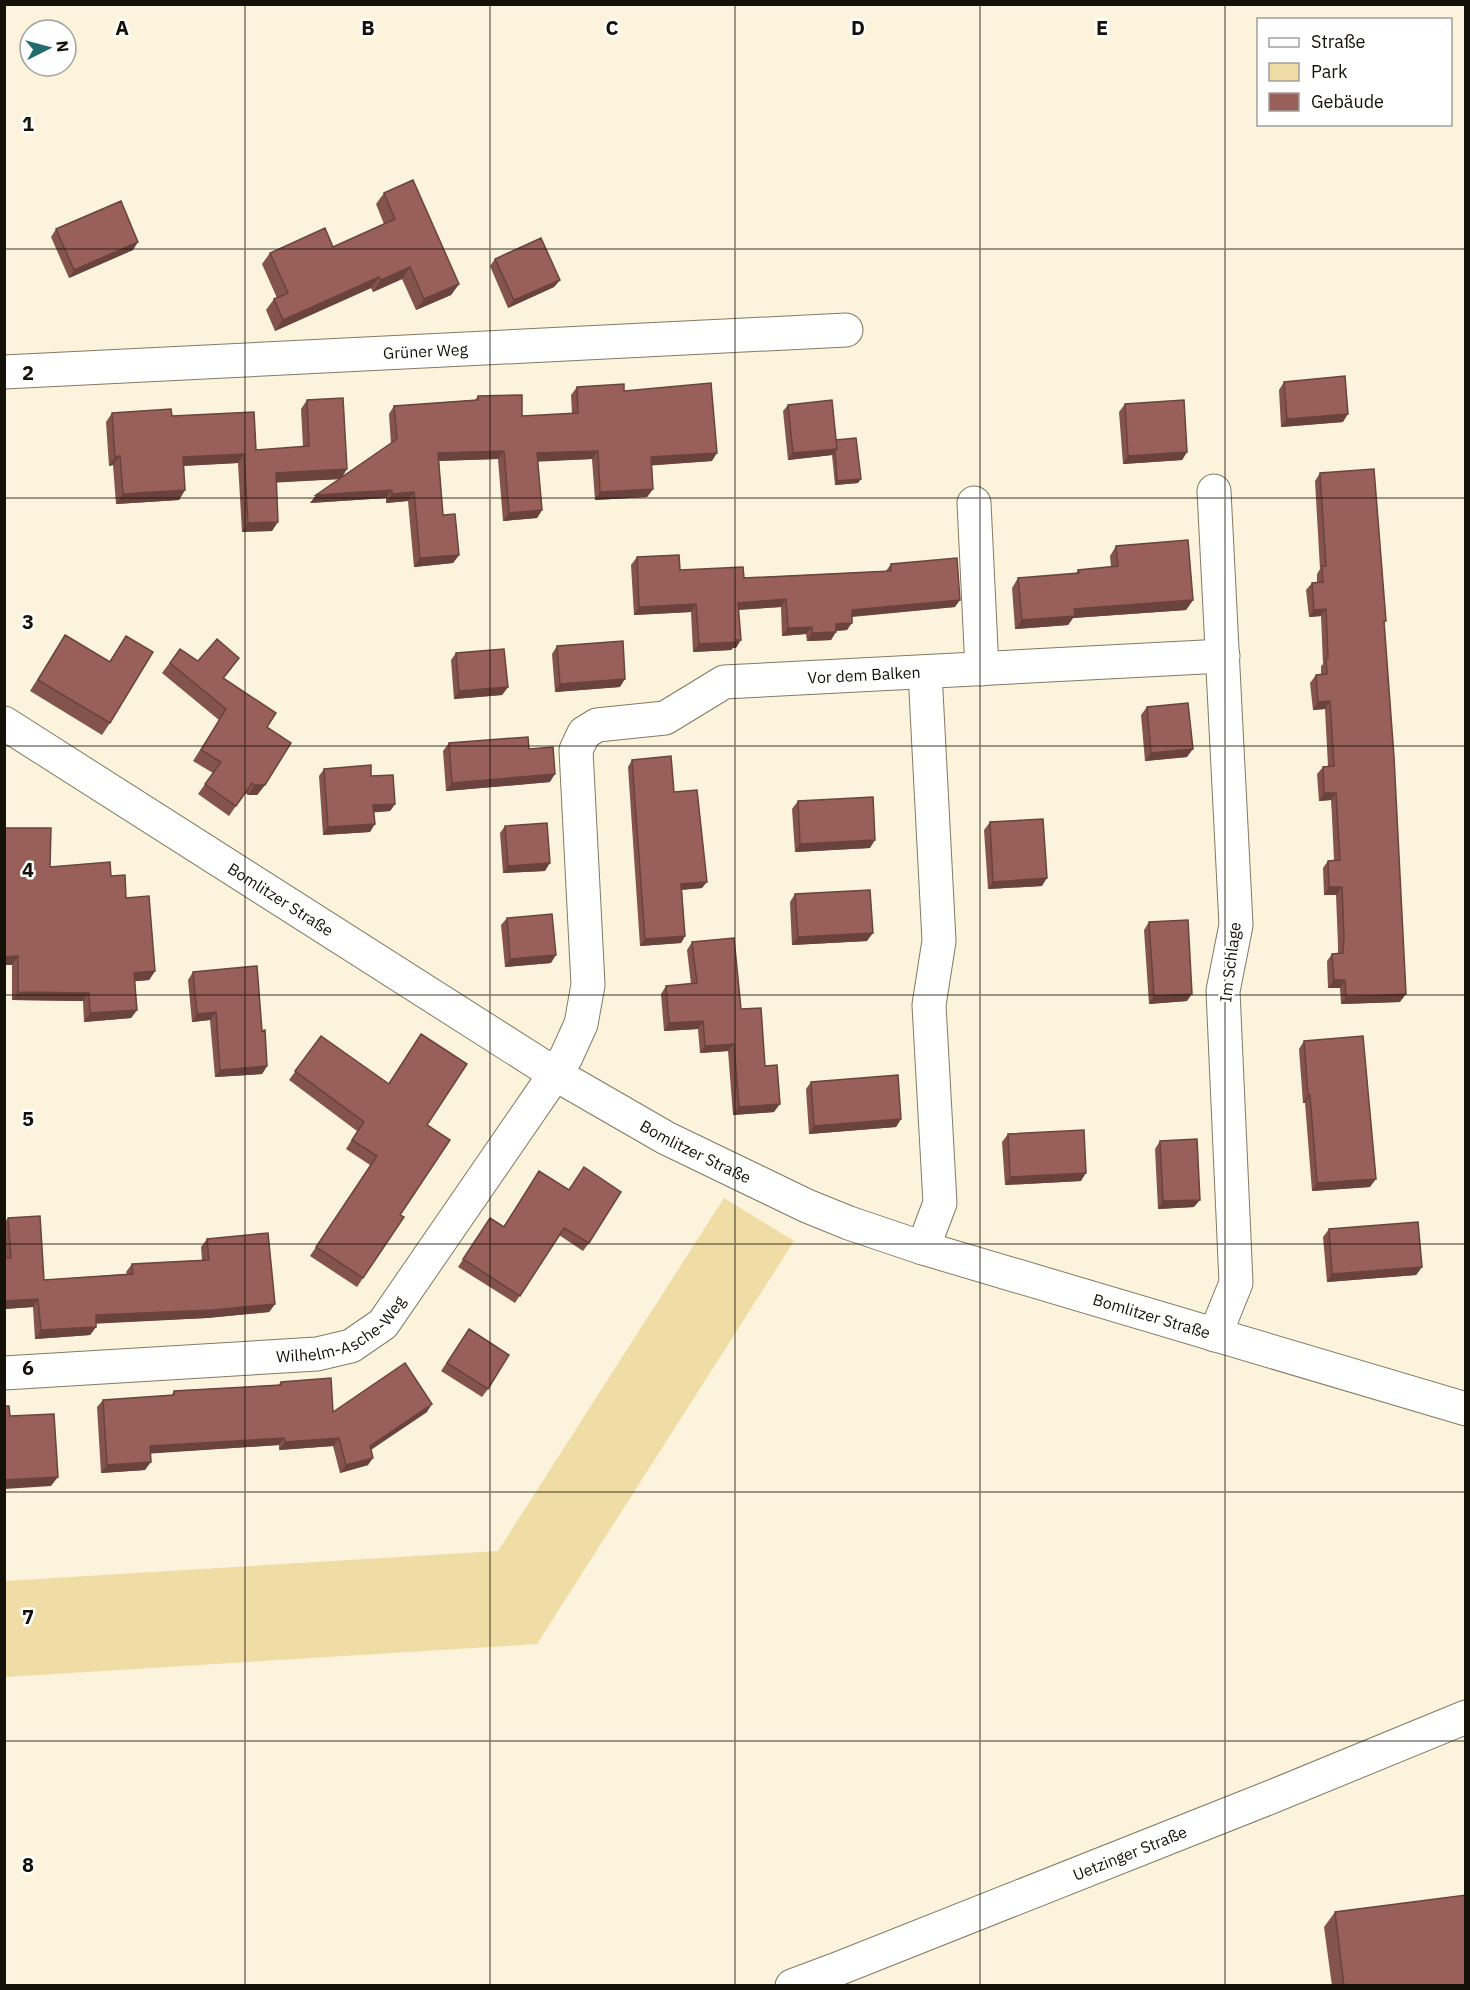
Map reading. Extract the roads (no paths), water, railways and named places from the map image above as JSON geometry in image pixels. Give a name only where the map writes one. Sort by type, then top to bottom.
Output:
[{"type":"street","name":"Grüner Weg","points":[[4,372],[846,330]]},
{"type":"street","name":"Im Schlage","points":[[1214,491],[1236,925],[1223,991],[1236,1283],[1215,1335]]},
{"type":"street","points":[[974,504],[982,669]]},
{"type":"street","points":[[925,672],[1223,656]]},
{"type":"street","name":"Vor dem Balken","points":[[555,1074],[566,1057],[581,1024],[588,986],[576,750],[584,733],[597,725],[665,718],[724,682],[925,672],[939,940],[929,1005],[940,1203],[923,1248]]},
{"type":"street","name":"Bomlitzer Straße","points":[[4,723],[555,1074],[666,1138],[743,1177],[849,1223],[923,1248],[1466,1409]]},
{"type":"street","name":"Wilhelm-Asche-Weg","points":[[4,1373],[317,1354],[351,1347],[383,1324],[555,1074]]},
{"type":"street","name":"Uetzinger Straße","points":[[792,1986],[1243,1808],[1466,1717]]}]
